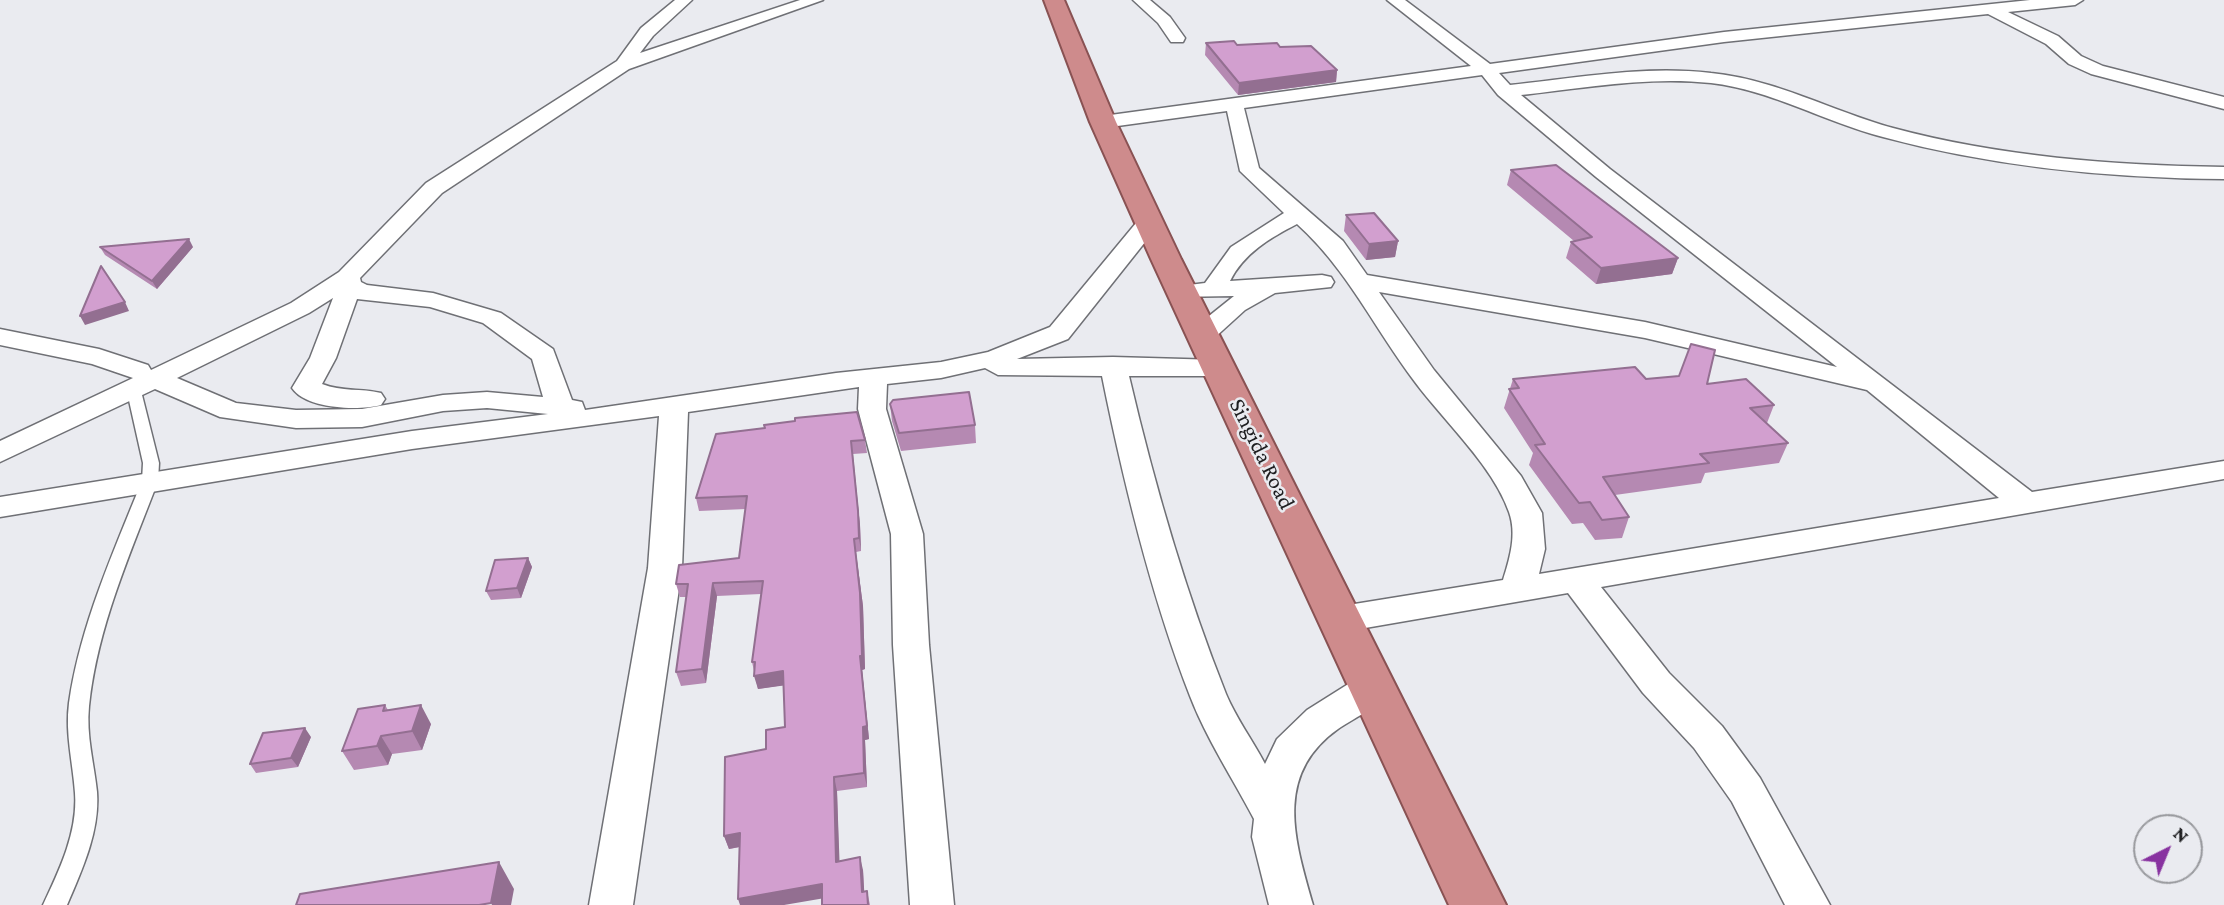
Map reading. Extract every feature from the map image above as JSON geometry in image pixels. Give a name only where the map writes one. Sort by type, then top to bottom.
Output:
[{"type":"highway","name":"Singida Road","points":[[1054,0],[1103,122],[1149,222],[1198,291],[1203,334],[1374,686],[1463,896]]},
{"type":"street","points":[[623,65],[639,41],[684,0]]},
{"type":"street","points":[[0,453],[142,379],[300,308],[349,281],[434,188],[623,65],[815,0]]},
{"type":"street","points":[[1141,0],[1164,20],[1177,38]]},
{"type":"street","points":[[1395,0],[1486,69],[1505,91],[1733,276],[1883,389],[2028,505]]},
{"type":"street","points":[[1959,0],[1994,10],[2052,40],[2076,60],[2097,70],[2224,103]]},
{"type":"street","points":[[1103,122],[1724,37],[2075,0]]},
{"type":"street","points":[[1505,91],[1667,78],[1713,78],[1747,86],[1884,131],[1975,153],[2116,170],[2224,173]]},
{"type":"street","points":[[1234,106],[1243,124],[1245,159],[1250,171],[1335,246],[1424,376],[1506,476],[1526,513],[1530,549],[1517,590]]},
{"type":"street","points":[[1246,144],[1267,127]]},
{"type":"street","points":[[1198,291],[1255,236],[1301,214]]},
{"type":"street","points":[[941,370],[996,358],[1059,333],[1149,222]]},
{"type":"street","points":[[349,281],[323,358],[306,388],[336,399],[560,405],[603,416]]},
{"type":"street","points":[[349,281],[360,292],[433,300],[492,318],[544,355],[560,405]]},
{"type":"street","points":[[1359,281],[1547,311],[1645,330],[1799,364],[1883,389]]},
{"type":"street","points":[[1198,291],[1322,282]]},
{"type":"street","points":[[1203,334],[1236,306],[1269,286]]},
{"type":"street","points":[[0,337],[99,358],[142,379],[230,411],[296,419],[362,418],[469,402]]},
{"type":"street","points":[[1113,365],[1129,438],[1165,565],[1209,697],[1275,820]]},
{"type":"street","points":[[0,507],[412,440],[873,377],[941,370],[1113,365],[1219,368]]},
{"type":"street","points":[[873,377],[872,408],[907,534],[911,645],[932,905]]},
{"type":"street","points":[[611,905],[665,568],[674,406]]},
{"type":"street","points":[[1342,619],[2224,470]]},
{"type":"street","points":[[1577,580],[1656,683],[1716,748],[1745,790],[1808,905]]},
{"type":"street","points":[[1291,905],[1273,837],[1277,783],[1291,750],[1321,721],[1374,686]]},
{"type":"lane","points":[[55,905],[75,861],[86,796],[76,740],[79,702],[94,640],[150,481],[152,463],[142,379]]},
{"type":"building","points":[[1234,41],[1237,45],[1277,43],[1280,47],[1311,46],[1337,70],[1239,83],[1206,43]]},
{"type":"building","points":[[1556,165],[1678,258],[1601,268],[1571,242],[1592,237],[1511,170]]},
{"type":"building","points":[[1374,213],[1398,241],[1369,244],[1346,215]]},
{"type":"building","points":[[189,239],[152,281],[100,247]]},
{"type":"building","points":[[101,266],[125,302],[80,316]]},
{"type":"building","points":[[1691,344],[1715,350],[1707,384],[1746,379],[1774,405],[1750,408],[1788,443],[1700,454],[1709,463],[1603,477],[1629,517],[1602,520],[1590,502],[1579,503],[1535,445],[1545,444],[1509,389],[1519,388],[1513,379],[1635,367],[1646,379],[1679,376]]},
{"type":"building","points":[[969,392],[975,425],[899,433],[890,404],[893,400]]},
{"type":"building","points":[[857,412],[865,440],[851,441],[858,511],[859,538],[854,539],[860,593],[860,656],[867,726],[863,727],[864,773],[834,777],[836,862],[860,857],[862,892],[867,891],[868,905],[822,905],[822,884],[738,899],[740,833],[724,836],[725,757],[766,749],[766,730],[785,727],[783,671],[754,676],[755,662],[752,662],[763,581],[713,583],[702,669],[676,672],[688,584],[676,584],[679,565],[739,558],[747,496],[696,498],[716,434],[765,428],[764,425],[795,421],[795,418]]},
{"type":"building","points":[[528,558],[517,588],[486,591],[495,560]]},
{"type":"building","points":[[385,705],[383,711],[421,705],[412,731],[381,736],[377,746],[342,751],[358,709]]},
{"type":"building","points":[[305,728],[291,758],[250,764],[263,733]]},
{"type":"building","points":[[499,862],[491,903],[296,905],[300,894]]}]
